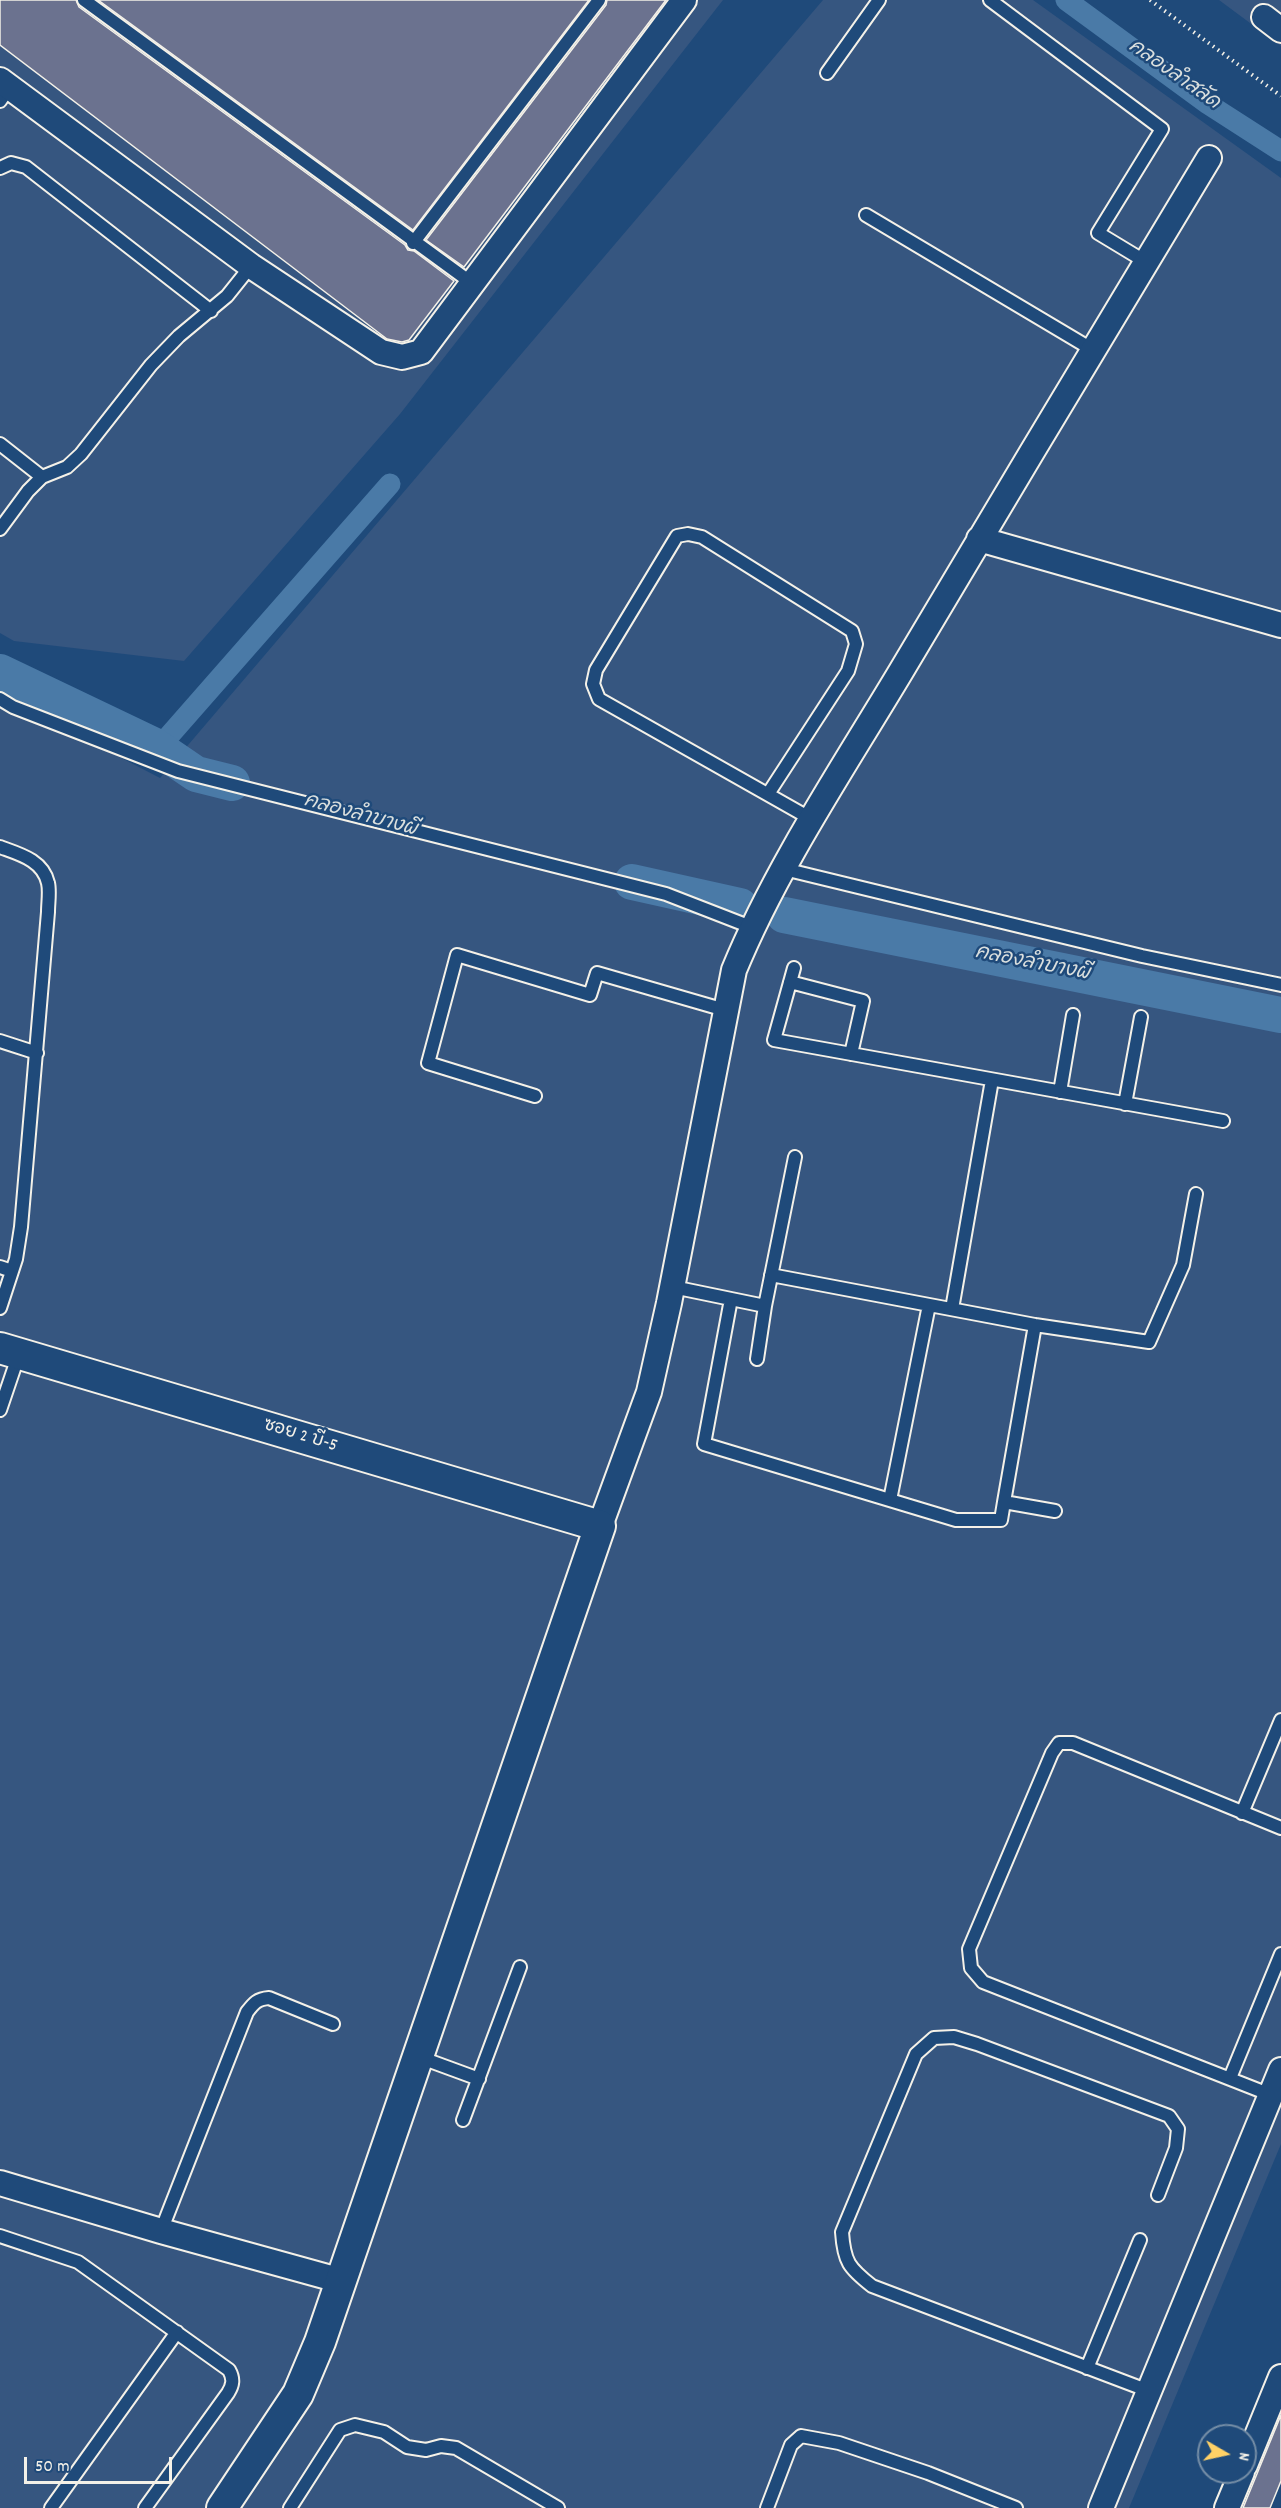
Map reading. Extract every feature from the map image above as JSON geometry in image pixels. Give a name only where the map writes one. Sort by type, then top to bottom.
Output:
[{"type":"street","points":[[3,90],[251,266],[381,352],[402,357],[421,352],[684,0]]},
{"type":"street","points":[[222,2508],[298,2394],[342,2281],[600,1526],[649,1392],[673,1287],[725,1010],[734,970],[752,927],[979,539],[1209,158]]},
{"type":"street","points":[[979,539],[1281,625]]},
{"type":"street","name":"ซอย 2 บี-5","points":[[10,1351],[600,1526]]},
{"type":"street","points":[[1101,2508],[1281,2070]]},
{"type":"street","points":[[0,2183],[342,2281]]},
{"type":"street","points":[[1257,2436],[1281,2378]]},
{"type":"street","points":[[1227,2508],[1237,2484]]},
{"type":"lane","points":[[84,0],[472,284]]},
{"type":"lane","points":[[413,243],[599,0]]},
{"type":"lane","points":[[827,73],[879,0]]},
{"type":"lane","points":[[990,0],[1162,129],[1098,233],[1146,262]]},
{"type":"lane","points":[[0,168],[11,164],[26,167],[212,311]]},
{"type":"lane","points":[[866,215],[1093,350]]},
{"type":"lane","points":[[0,529],[28,491],[42,477],[67,466],[81,454],[151,365],[179,336],[212,311],[251,266]]},
{"type":"lane","points":[[0,444],[42,477]]},
{"type":"lane","points":[[768,794],[848,670],[856,644],[852,630],[702,537],[678,536],[596,670],[593,684],[599,699],[813,820]]},
{"type":"lane","points":[[0,699],[178,771],[666,894],[752,927]]},
{"type":"lane","points":[[0,847],[25,856],[39,865],[48,882],[26,1187],[16,1258],[6,1269],[0,1308]]},
{"type":"lane","points":[[784,869],[1131,954],[1281,986]]},
{"type":"lane","points":[[535,1096],[428,1063],[457,955],[591,994],[597,974],[725,1010]]},
{"type":"lane","points":[[794,968],[774,1040],[1223,1121]]},
{"type":"lane","points":[[790,982],[863,1001],[851,1054]]},
{"type":"lane","points":[[1060,1092],[1073,1015]]},
{"type":"lane","points":[[1125,1104],[1141,1017]]},
{"type":"lane","points":[[0,1041],[37,1053]]},
{"type":"lane","points":[[952,1309],[992,1080]]},
{"type":"lane","points":[[757,1359],[765,1306],[795,1157]]},
{"type":"lane","points":[[771,1275],[1035,1326],[1149,1342],[1183,1265],[1196,1194]]},
{"type":"lane","points":[[673,1287],[765,1306]]},
{"type":"lane","points":[[731,1299],[704,1444],[956,1520],[1000,1520],[1035,1326]]},
{"type":"lane","points":[[890,1500],[929,1305]]},
{"type":"lane","points":[[1,1403],[10,1351]]},
{"type":"lane","points":[[1004,1502],[1055,1511]]},
{"type":"lane","points":[[1242,1813],[1281,1720]]},
{"type":"lane","points":[[1270,2095],[983,1982],[971,1968],[969,1949],[1052,1754],[1059,1743],[1073,1743],[1281,1828]]},
{"type":"lane","points":[[1230,2078],[1281,1954]]},
{"type":"lane","points":[[463,2120],[520,1967]]},
{"type":"lane","points":[[161,2231],[247,2012],[254,2003],[268,1998],[333,2024]]},
{"type":"lane","points":[[1149,2391],[872,2286],[850,2269],[844,2250],[842,2232],[916,2054],[934,2038],[954,2037],[977,2044],[1168,2116],[1178,2129],[1176,2148],[1158,2195]]},
{"type":"lane","points":[[419,2057],[479,2079]]},
{"type":"lane","points":[[0,2236],[78,2262],[229,2370],[233,2377],[232,2386],[145,2508]]},
{"type":"lane","points":[[1087,2368],[1140,2240]]},
{"type":"lane","points":[[51,2508],[177,2332]]},
{"type":"lane","points":[[290,2508],[340,2430],[355,2425],[384,2432],[407,2447],[426,2450],[441,2446],[456,2448],[558,2508]]},
{"type":"lane","points":[[766,2508],[791,2445],[801,2436],[839,2443],[884,2458],[1016,2508]]},
{"type":"path","points":[[1150,0],[1281,96]]},
{"type":"shaded area","points":[[0,0],[723,0],[400,414],[184,661],[14,641],[0,633]]},
{"type":"shaded area","points":[[823,0],[1033,0],[1281,178],[1281,2144],[1129,2508],[0,2508],[0,695],[160,778]]},
{"type":"shaded area","points":[[1219,0],[1281,0],[1281,46]]},
{"type":"building","points":[[0,0],[76,0],[79,7],[405,245],[408,250],[414,251],[454,281],[409,340],[402,342],[387,339],[0,45]]},
{"type":"building","points":[[98,0],[589,0],[413,230]]},
{"type":"building","points":[[607,0],[666,0],[464,267],[426,240],[606,5]]},
{"type":"building","points":[[1281,2415],[1281,2481],[1270,2508],[1243,2508],[1253,2484],[1257,2484],[1257,2474]]},
{"type":"waterway","name":"คลองลำสลัด","points":[[1066,0],[1208,104],[1281,151]]},
{"type":"waterway","points":[[155,746],[168,737],[390,484]]},
{"type":"waterway","name":"คลองลำบางผี","points":[[0,672],[155,746],[196,774],[232,783]]},
{"type":"waterway","name":"คลองลำบางผี","points":[[632,882],[740,906]]},
{"type":"waterway","name":"คลองลำบางผี","points":[[784,915],[1281,1015]]}]
